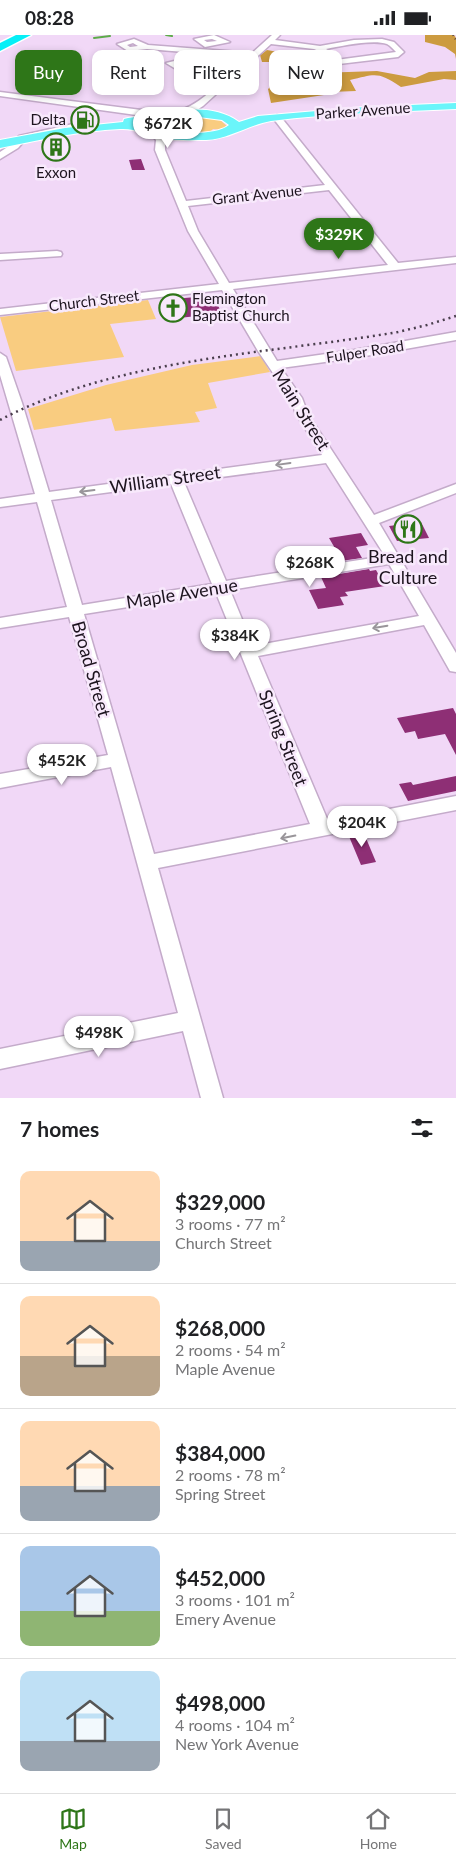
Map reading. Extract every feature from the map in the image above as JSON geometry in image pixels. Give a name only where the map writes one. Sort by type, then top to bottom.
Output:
[{"type":"highway","points":[[0,43],[16,35]]},
{"type":"highway","points":[[0,49],[24,35]]},
{"type":"main road","name":"Parker Avenue","points":[[149,125],[165,116],[178,114],[243,119],[364,110],[456,106]]},
{"type":"main road","points":[[224,117],[234,122],[235,125],[231,130]]},
{"type":"main road","name":"Parker Avenue","points":[[149,125],[187,137],[213,135],[244,124],[274,118]]},
{"type":"main road","points":[[0,139],[73,127],[149,125]]},
{"type":"main road","points":[[0,144],[112,126],[149,125]]},
{"type":"street","points":[[258,50],[276,35]]},
{"type":"street","points":[[269,41],[320,48],[327,51],[342,65],[388,58],[398,55],[400,52],[392,43],[383,41],[333,44],[320,48]]},
{"type":"street","points":[[151,47],[161,51],[174,51]]},
{"type":"street","points":[[0,93],[165,116]]},
{"type":"street","points":[[178,114],[190,111],[210,95]]},
{"type":"street","points":[[200,104],[201,111],[210,115]]},
{"type":"street","points":[[134,113],[149,125]]},
{"type":"street","points":[[274,118],[332,187],[395,267]]},
{"type":"street","name":"Main Street","points":[[149,125],[160,139],[160,148],[193,231],[273,365],[278,369],[296,398],[302,414],[394,559],[456,667]]},
{"type":"street","points":[[0,156],[15,146],[18,140],[73,127]]},
{"type":"street","points":[[160,148],[169,141],[187,137]]},
{"type":"street","name":"Grant Avenue","points":[[182,204],[332,187]]},
{"type":"street","points":[[0,257],[57,254]]},
{"type":"street","name":"Church Street","points":[[0,312],[456,260]]},
{"type":"street","name":"Fulper Road","points":[[273,365],[354,354],[456,336]]},
{"type":"street","name":"Broad Street","points":[[0,357],[13,395],[74,612],[118,759],[212,1098]]},
{"type":"street","name":"William Street","points":[[0,503],[331,457]]},
{"type":"street","name":"Spring Street","points":[[176,479],[322,830]]},
{"type":"street","points":[[370,521],[393,514],[456,488]]},
{"type":"street","name":"Maple Avenue","points":[[0,623],[394,559]]},
{"type":"street","points":[[248,652],[428,619]]},
{"type":"street","points":[[0,781],[118,759]]},
{"type":"street","points":[[147,863],[456,803]]},
{"type":"street","points":[[0,1059],[190,1020]]},
{"type":"shaded area","points":[[425,35],[454,35],[456,38],[456,59],[455,54],[445,47],[425,42]]},
{"type":"shaded area","points":[[269,50],[269,62],[262,62],[260,55]]},
{"type":"shaded area","points":[[377,71],[415,78],[429,72],[456,71],[456,80],[444,79],[401,87],[387,78],[371,75],[350,80],[356,91],[342,92],[342,72]]},
{"type":"shaded area","points":[[269,95],[324,95],[271,103]]},
{"type":"shaded area","points":[[198,116],[220,120],[227,126],[223,130],[213,129],[209,133],[178,134],[154,129],[151,126],[157,124],[153,122],[158,120]]},
{"type":"shaded area","points":[[148,300],[156,319],[110,324],[124,357],[16,371],[0,317]]},
{"type":"shaded area","points":[[261,356],[270,372],[208,383],[217,408],[195,412],[200,422],[115,431],[111,418],[34,430],[28,409],[106,385],[192,365]]},
{"type":"building","points":[[141,159],[145,170],[132,170],[129,160]]},
{"type":"building","name":"Flemington Baptist Church","points":[[213,296],[225,319],[209,321],[206,315],[170,319],[161,300]]},
{"type":"building","name":"Bread and Culture","points":[[421,522],[429,538],[397,541],[389,526]]},
{"type":"building","points":[[361,533],[368,545],[356,547],[362,558],[306,566],[301,556],[336,550],[329,538]]},
{"type":"building","points":[[369,569],[370,571],[376,570],[385,586],[345,592],[348,596],[340,597],[344,605],[318,609],[309,590],[326,588],[321,577]]},
{"type":"building","points":[[453,708],[456,714],[456,755],[445,734],[418,739],[415,731],[405,733],[397,718]]},
{"type":"building","points":[[456,776],[456,791],[408,801],[399,784],[411,782],[413,785]]},
{"type":"building","points":[[363,831],[376,862],[361,865],[348,834]]},
{"type":"waterway","points":[[166,35],[172,36]]},
{"type":"waterway","points":[[94,38],[110,36]]},
{"type":"railway","points":[[453,35],[456,40]]},
{"type":"railway","points":[[0,420],[45,399],[93,383],[143,371],[246,353],[398,332],[456,316]]},
{"type":"place","name":"Delta","points":[[85,120]]},
{"type":"place","name":"Exxon","points":[[56,147]]},
{"type":"place","name":"Flemington Baptist Church","points":[[173,308]]},
{"type":"place","name":"Bread and Culture","points":[[408,529]]}]
